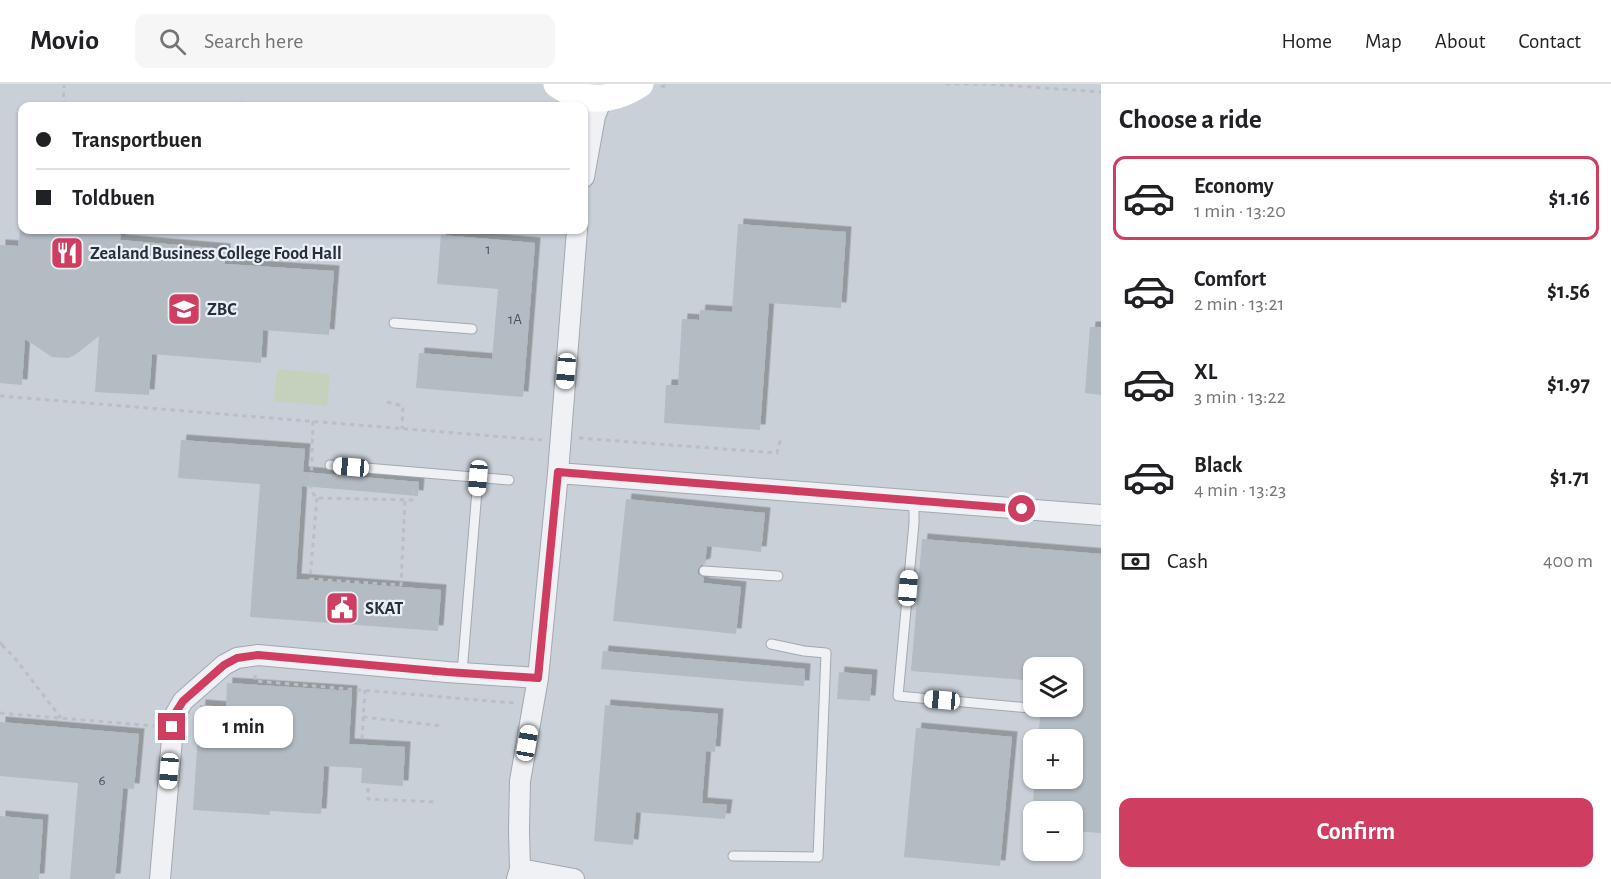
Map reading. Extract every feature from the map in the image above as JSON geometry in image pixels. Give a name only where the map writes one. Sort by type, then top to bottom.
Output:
[{"type":"street","points":[[566,94],[602,99],[616,97],[640,84]]},
{"type":"street","points":[[588,155],[595,116],[602,99]]},
{"type":"street","points":[[574,879],[518,874],[520,781],[538,678],[558,472],[577,234]]},
{"type":"street","points":[[558,472],[1101,515]]},
{"type":"street","points":[[159,879],[172,727],[176,712],[183,701],[224,665],[237,658],[258,655],[538,678]]},
{"type":"lane","points":[[394,323],[472,329]]},
{"type":"lane","points":[[330,465],[509,480]]},
{"type":"lane","points":[[462,673],[478,478]]},
{"type":"lane","points":[[914,501],[898,696],[1023,707]]},
{"type":"lane","points":[[704,571],[778,576]]},
{"type":"lane","points":[[733,856],[818,857],[826,653],[771,644]]},
{"type":"path","points":[[946,84],[988,84],[1101,92]]},
{"type":"path","points":[[63,102],[64,85]]},
{"type":"path","points":[[0,396],[560,442],[581,438],[777,453],[781,437]]},
{"type":"path","points":[[387,402],[403,406],[402,429]]},
{"type":"path","points":[[317,498],[310,579],[401,585],[405,500]]},
{"type":"path","points":[[1,645],[14,657],[61,718]]},
{"type":"path","points":[[258,655],[255,681],[534,705]]},
{"type":"path","points":[[362,739],[365,690]]},
{"type":"path","points":[[0,712],[172,727]]},
{"type":"path","points":[[363,717],[443,726]]},
{"type":"path","points":[[368,788],[368,799],[437,802]]},
{"type":"shaded area","points":[[0,84],[1101,84],[1101,879],[0,879]]},
{"type":"green space","points":[[277,369],[330,374],[327,406],[274,401]]},
{"type":"building","points":[[738,224],[846,232],[841,308],[769,303],[760,430],[664,423],[666,385],[678,385],[682,319],[699,320],[700,310],[732,312]]},
{"type":"building","points":[[20,234],[121,234],[120,240],[225,249],[225,264],[334,271],[329,335],[263,330],[261,363],[152,354],[149,395],[95,392],[99,336],[68,358],[52,357],[25,339],[22,385],[0,383],[0,245],[18,246]]},
{"type":"building","points":[[441,235],[535,243],[523,397],[416,388],[419,353],[492,359],[498,289],[437,284]]},
{"type":"building","points":[[1090,327],[1101,327],[1101,395],[1085,393]]},
{"type":"building","points":[[181,440],[305,449],[303,472],[419,482],[418,496],[302,486],[296,579],[441,590],[438,631],[250,617],[260,484],[178,478]]},
{"type":"building","points":[[626,499],[765,513],[761,552],[707,546],[705,564],[697,570],[698,574],[704,578],[703,583],[741,587],[736,634],[613,621]]},
{"type":"building","points":[[922,539],[1101,554],[1101,833],[1083,832],[1083,801],[1033,801],[1034,789],[1083,789],[1083,729],[1039,729],[1040,717],[1083,717],[1083,657],[1023,657],[1023,680],[911,671]]},
{"type":"building","points":[[603,651],[805,669],[804,686],[601,669]]},
{"type":"building","points":[[839,672],[872,675],[870,701],[837,699]]},
{"type":"building","points":[[227,683],[352,691],[349,744],[405,747],[403,786],[361,783],[362,768],[324,766],[321,814],[270,811],[270,815],[193,810],[200,705],[226,707]]},
{"type":"building","points":[[605,705],[718,714],[715,752],[706,751],[702,803],[727,805],[725,819],[636,812],[633,845],[594,841]]},
{"type":"building","points":[[0,722],[139,734],[134,789],[123,788],[115,879],[70,879],[78,783],[0,776]]},
{"type":"building","points":[[916,728],[1012,737],[1000,866],[904,857]]},
{"type":"building","points":[[0,816],[43,820],[39,879],[0,879]]},
{"type":"place","name":"Zealand Business College Food Hall","points":[[67,253]]},
{"type":"place","name":"ZBC","points":[[184,309]]},
{"type":"place","name":"SKAT","points":[[342,608]]},
{"type":"route","points":[[172,727],[176,712],[183,701],[224,665],[237,658],[258,655],[538,678],[558,472],[1022,509]]}]
